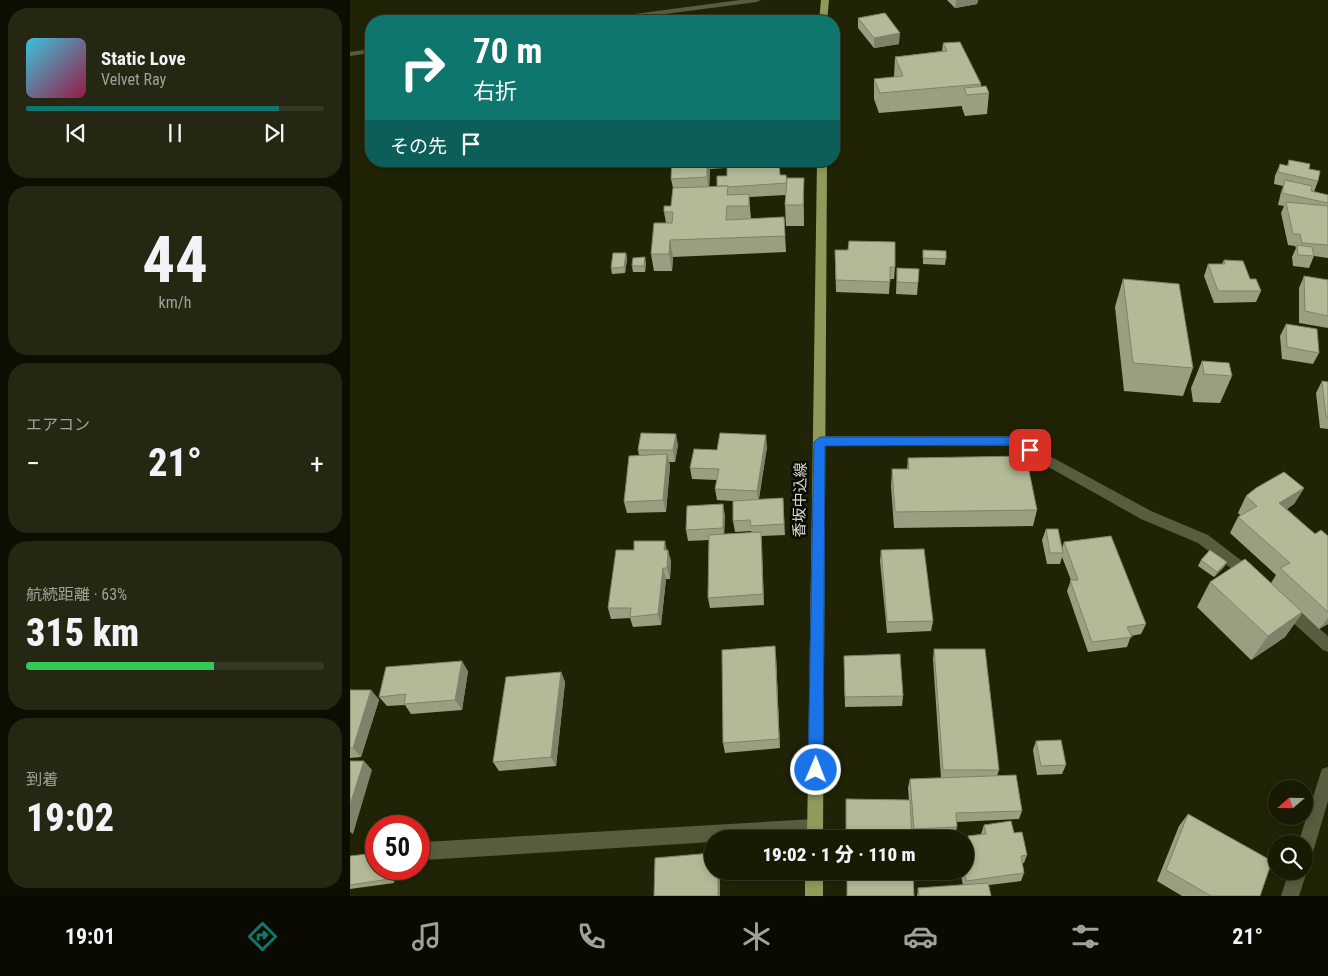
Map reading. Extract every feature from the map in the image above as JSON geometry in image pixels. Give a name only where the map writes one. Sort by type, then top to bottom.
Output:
[{"type":"main road","points":[[824,15],[825,0]]},
{"type":"main road","name":"香坂中込線","points":[[815,830],[822,167]]},
{"type":"main road","points":[[814,880],[814,896]]},
{"type":"street","points":[[642,15],[757,0]]},
{"type":"street","points":[[350,54],[365,52]]},
{"type":"street","points":[[820,442],[1013,441],[1146,515],[1203,539],[1235,562],[1256,581]]},
{"type":"street","points":[[1278,600],[1328,645]]},
{"type":"street","points":[[1309,835],[1328,775]]},
{"type":"street","points":[[430,851],[704,838]]},
{"type":"street","points":[[1290,896],[1295,880]]},
{"type":"building","points":[[885,13],[900,33],[874,38],[858,18]]},
{"type":"building","points":[[960,42],[981,84],[880,93],[874,79],[903,76],[895,57],[947,51],[943,43]]},
{"type":"building","points":[[986,86],[989,93],[967,95],[964,88]]},
{"type":"building","points":[[1289,160],[1310,164],[1309,169],[1320,171],[1318,181],[1278,172],[1280,164],[1288,166]]},
{"type":"building","points":[[672,167],[707,167],[707,177],[671,179]]},
{"type":"building","points":[[727,167],[779,167],[780,175],[786,175],[787,183],[717,186],[717,176],[727,176]]},
{"type":"building","points":[[787,178],[804,178],[803,205],[785,205]]},
{"type":"building","points":[[1285,180],[1312,186],[1311,191],[1328,195],[1328,203],[1282,193]]},
{"type":"building","points":[[728,186],[727,195],[749,194],[749,206],[727,206],[726,220],[784,217],[785,236],[670,240],[669,254],[651,254],[654,223],[672,223],[673,212],[664,212],[664,206],[671,206],[673,188]]},
{"type":"building","points":[[1286,202],[1328,206],[1328,245],[1302,243],[1300,234],[1293,234]]},
{"type":"building","points":[[849,241],[895,242],[895,267],[890,267],[890,282],[836,280],[835,250],[848,250]]},
{"type":"building","points":[[1297,245],[1312,247],[1314,256],[1298,255]]},
{"type":"building","points":[[923,250],[946,251],[946,259],[923,258]]},
{"type":"building","points":[[613,253],[626,253],[624,267],[611,268]]},
{"type":"building","points":[[645,257],[644,266],[632,266],[633,258]]},
{"type":"building","points":[[1224,260],[1243,261],[1250,279],[1256,279],[1261,291],[1218,291],[1208,264],[1225,264]]},
{"type":"building","points":[[897,268],[919,269],[918,283],[897,282]]},
{"type":"building","points":[[1304,276],[1328,280],[1328,316],[1305,311]]},
{"type":"building","points":[[1123,279],[1179,284],[1193,368],[1133,363]]},
{"type":"building","points":[[1286,324],[1317,329],[1319,353],[1287,347]]},
{"type":"building","points":[[1202,361],[1229,363],[1232,376],[1204,374]]},
{"type":"building","points":[[1322,381],[1328,382],[1328,417],[1326,416]]},
{"type":"building","points":[[641,433],[676,434],[673,450],[638,450]]},
{"type":"building","points":[[720,433],[766,435],[757,491],[715,489],[719,469],[690,468],[694,449],[717,450]]},
{"type":"building","points":[[667,454],[663,500],[624,502],[629,456]]},
{"type":"building","points":[[1026,456],[1037,510],[895,512],[892,469],[909,469],[908,458]]},
{"type":"building","points":[[1284,472],[1304,488],[1279,503],[1315,534],[1321,530],[1328,536],[1328,612],[1280,568],[1290,563],[1238,517],[1257,506],[1246,496]]},
{"type":"building","points":[[783,498],[784,524],[751,526],[750,520],[733,521],[733,501]]},
{"type":"building","points":[[723,504],[723,528],[686,530],[687,506]]},
{"type":"building","points":[[1046,529],[1058,529],[1063,553],[1050,553]]},
{"type":"building","points":[[761,532],[763,594],[708,598],[709,535]]},
{"type":"building","points":[[1111,536],[1146,624],[1127,627],[1132,637],[1092,642],[1070,580],[1078,580],[1064,542]]},
{"type":"building","points":[[634,541],[665,541],[664,550],[668,550],[667,568],[663,568],[658,614],[630,617],[631,608],[608,608],[616,550],[634,550]]},
{"type":"building","points":[[924,549],[933,621],[887,622],[881,550]]},
{"type":"building","points":[[1210,550],[1227,562],[1217,572],[1201,560]]},
{"type":"building","points":[[1245,559],[1302,612],[1268,636],[1210,582]]},
{"type":"building","points":[[775,646],[779,739],[723,743],[722,650]]},
{"type":"building","points":[[934,649],[985,649],[999,770],[943,770]]},
{"type":"building","points":[[900,654],[903,696],[845,697],[844,656]]},
{"type":"building","points":[[462,661],[455,700],[404,704],[406,694],[379,697],[386,667]]},
{"type":"building","points":[[561,672],[551,757],[493,762],[506,677]]},
{"type":"building","points":[[350,690],[371,690],[353,748],[350,748]]},
{"type":"building","points":[[1061,740],[1066,765],[1041,766],[1036,741]]},
{"type":"building","points":[[350,761],[364,761],[350,805]]},
{"type":"building","points":[[1016,775],[1022,811],[956,813],[957,827],[914,829],[910,779]]},
{"type":"building","points":[[846,799],[910,800],[912,830],[846,830]]},
{"type":"building","points":[[1188,814],[1268,859],[1268,873],[1260,896],[1211,896],[1166,870]]},
{"type":"building","points":[[1011,821],[1014,833],[1022,832],[1027,855],[1021,856],[1024,873],[974,880],[974,835],[986,834],[984,825]]},
{"type":"building","points":[[365,854],[365,880],[383,880],[350,885],[350,856]]},
{"type":"building","points":[[704,854],[704,880],[718,880],[718,896],[654,896],[655,858]]},
{"type":"building","points":[[847,880],[913,880],[914,896],[847,896]]},
{"type":"building","points":[[988,883],[991,896],[919,896],[918,888]]},
{"type":"route","points":[[816,770],[820,442],[1013,441],[1030,450]]}]
